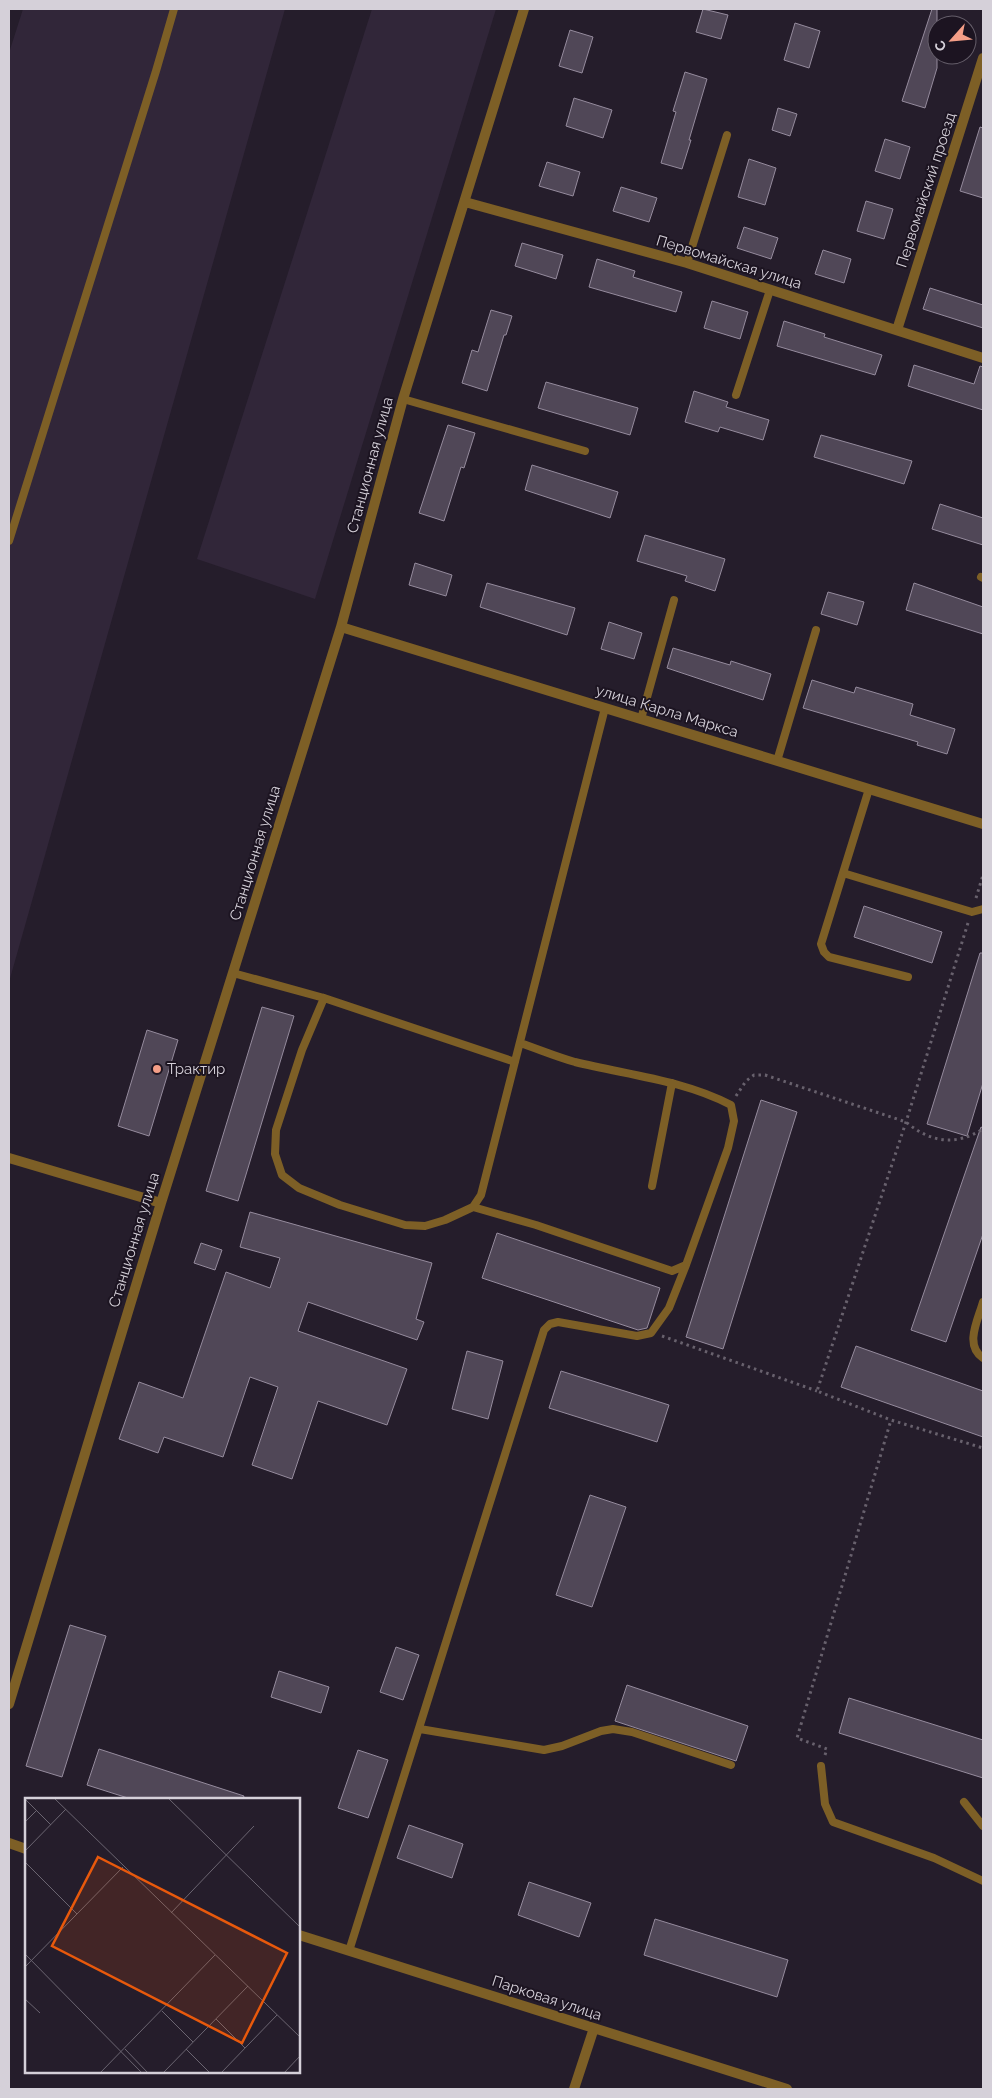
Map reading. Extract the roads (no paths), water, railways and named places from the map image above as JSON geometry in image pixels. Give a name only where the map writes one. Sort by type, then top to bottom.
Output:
[{"type":"street","name":"Станционная улица","points":[[9,1704],[161,1203],[341,627],[403,399],[524,9]]},
{"type":"street","name":"Первомайский проезд","points":[[898,330],[983,58]]},
{"type":"street","name":"Первомайская улица","points":[[465,202],[687,263],[983,358]]},
{"type":"street","name":"улица Карла Маркса","points":[[341,627],[983,824]]},
{"type":"street","points":[[9,1158],[161,1203]]},
{"type":"street","points":[[9,1843],[25,1849]]},
{"type":"street","name":"Парковая улица","points":[[300,1935],[787,2089]]},
{"type":"street","points":[[574,2089],[594,2028]]},
{"type":"lane","points":[[9,541],[174,9]]},
{"type":"lane","points":[[687,263],[727,135]]},
{"type":"lane","points":[[736,395],[770,290]]},
{"type":"lane","points":[[403,399],[585,451]]},
{"type":"lane","points":[[641,719],[674,600]]},
{"type":"lane","points":[[777,761],[816,630]]},
{"type":"lane","points":[[324,998],[302,1050],[276,1130],[275,1154],[282,1175],[299,1188],[340,1205],[405,1225],[425,1226],[462,1214],[473,1207],[481,1195],[606,708]]},
{"type":"lane","points":[[869,789],[821,944],[824,952],[829,957],[908,977]]},
{"type":"lane","points":[[843,873],[972,912],[983,909]]},
{"type":"lane","points":[[233,973],[324,998],[515,1062]]},
{"type":"lane","points":[[349,1951],[544,1330],[550,1324],[558,1322],[637,1336],[651,1333],[668,1308],[686,1265],[728,1148],[734,1121],[732,1105],[715,1097],[672,1082],[573,1061],[520,1043]]},
{"type":"lane","points":[[652,1186],[672,1082]]},
{"type":"lane","points":[[473,1207],[536,1225],[672,1271],[686,1265]]},
{"type":"lane","points":[[983,1302],[972,1340],[976,1353],[983,1358]]},
{"type":"lane","points":[[420,1729],[544,1750],[562,1746],[601,1731],[613,1729],[632,1732],[731,1765]]},
{"type":"lane","points":[[821,1766],[825,1804],[833,1822],[934,1858],[983,1881]]},
{"type":"lane","points":[[964,1802],[983,1826]]},
{"type":"place","name":"Трактир","points":[[157,1069]]}]
